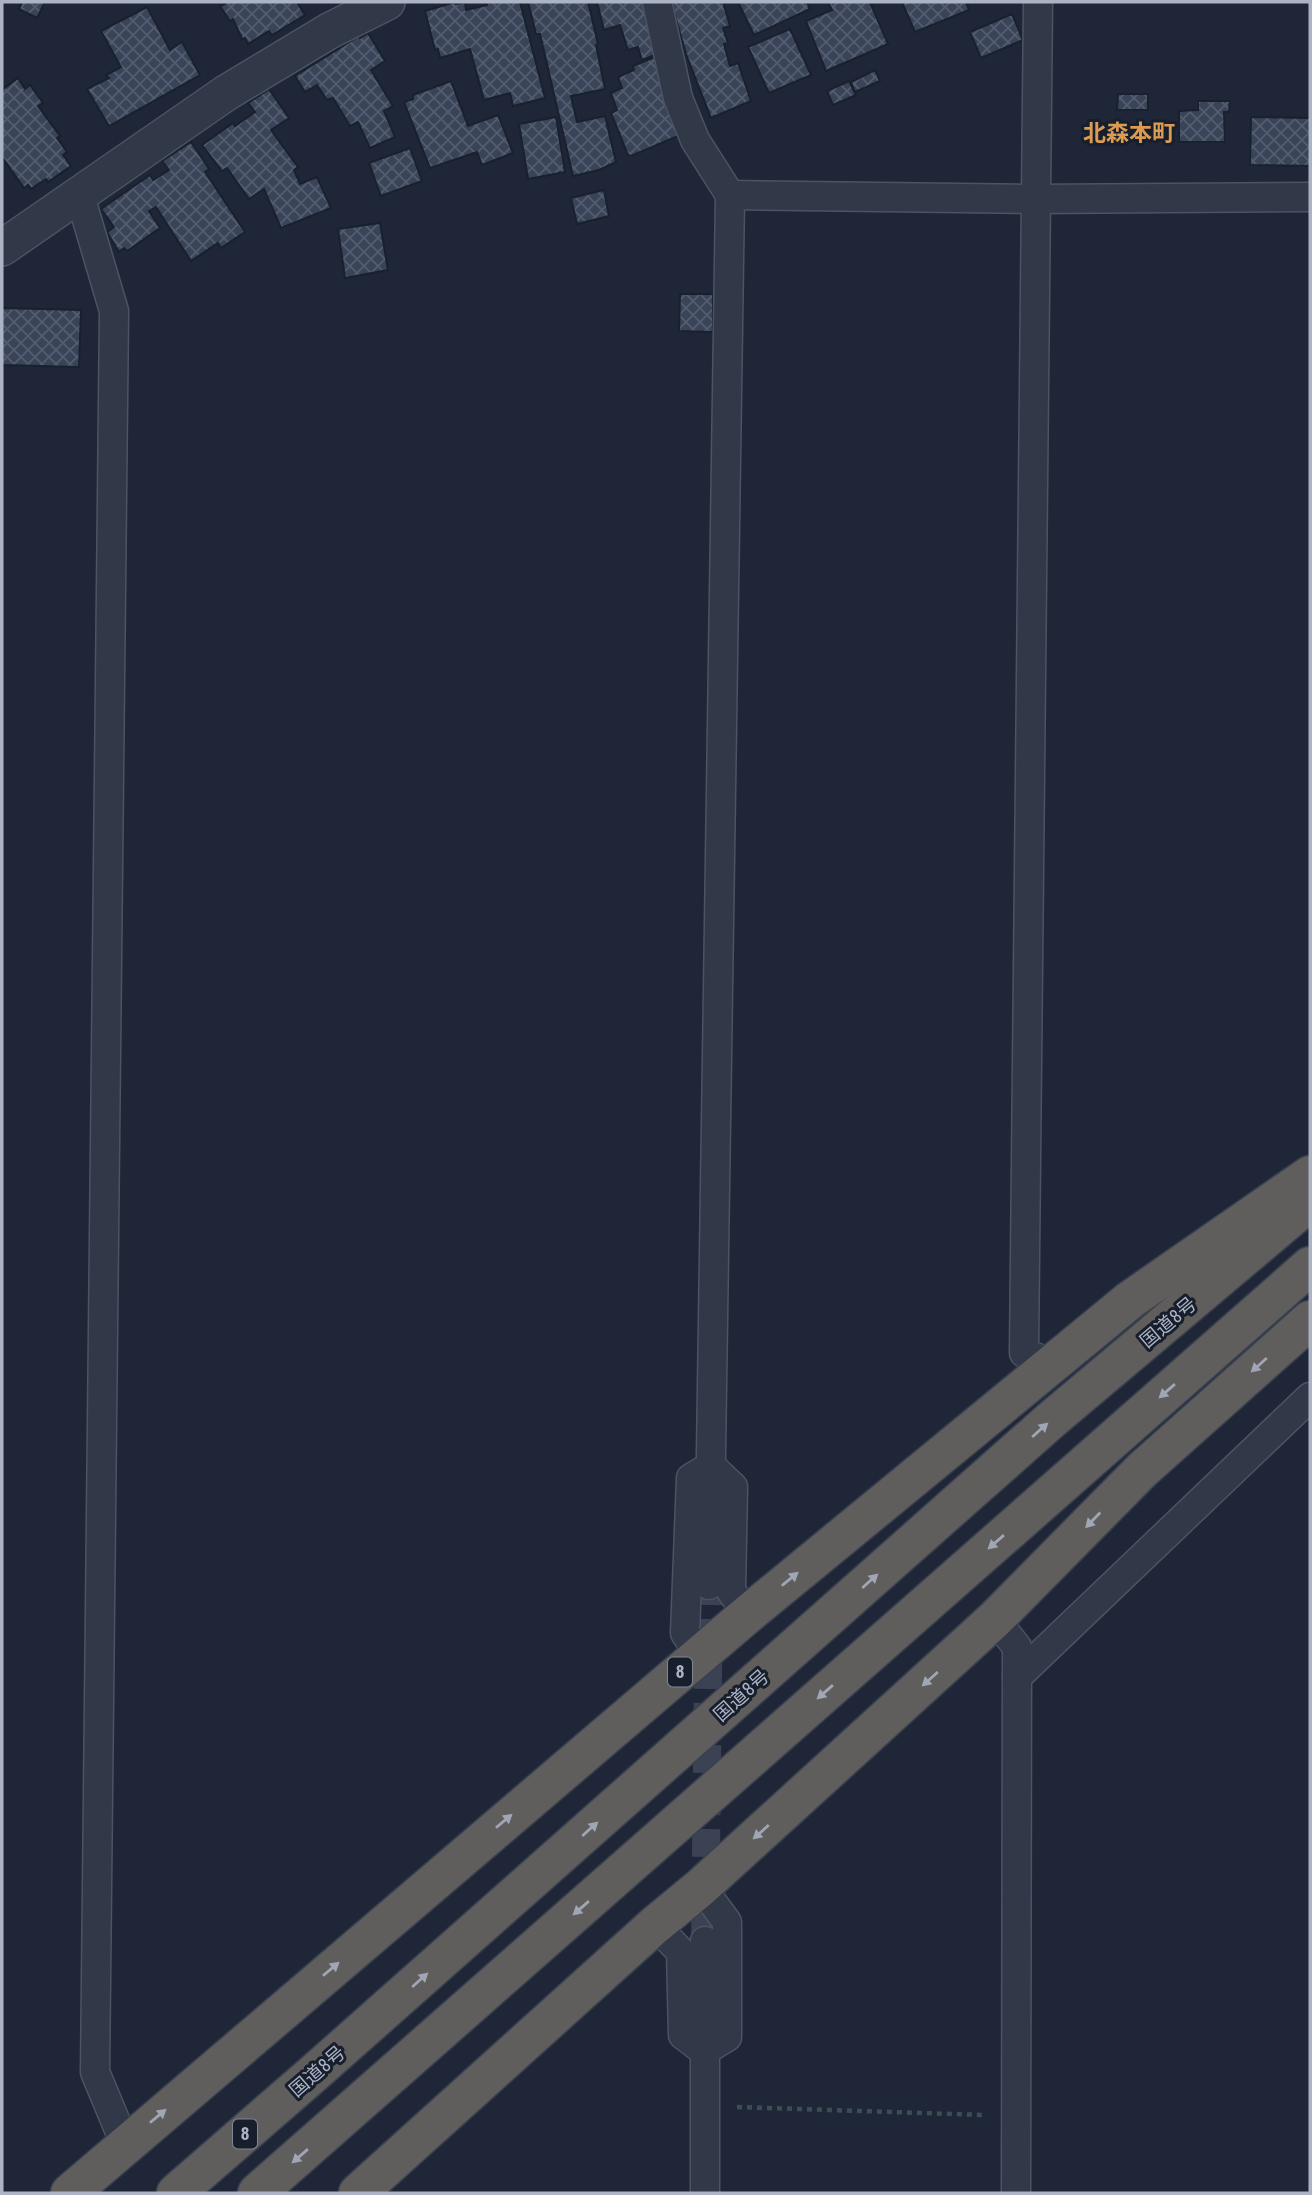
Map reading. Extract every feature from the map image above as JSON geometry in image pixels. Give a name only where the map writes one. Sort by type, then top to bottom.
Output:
[{"type":"highway","name":"8","points":[[69,2193],[748,1614],[1130,1300],[1310,1175]]},
{"type":"highway","name":"国道8号","points":[[176,2193],[1051,1420],[1310,1201]]},
{"type":"highway","points":[[257,2193],[1310,1266]]},
{"type":"highway","points":[[358,2193],[701,1887],[995,1619],[1142,1470],[1310,1320]]},
{"type":"street","points":[[2,248],[226,93],[329,31],[387,2]]},
{"type":"street","points":[[656,2],[678,98],[695,140],[730,195],[709,1585]]},
{"type":"street","points":[[1038,2],[1024,1353],[1054,1364]]},
{"type":"street","points":[[730,195],[1035,199],[1310,197]]},
{"type":"street","points":[[80,196],[114,312],[95,2072],[125,2144]]},
{"type":"street","points":[[1017,1677],[1310,1397]]},
{"type":"street","points":[[711,1466],[733,1487],[731,1591],[748,1614]]},
{"type":"street","points":[[700,1655],[685,1633],[691,1478],[711,1466]]},
{"type":"street","points":[[995,1619],[1017,1647],[1016,2193]]},
{"type":"street","points":[[701,1887],[727,1922],[727,2037],[704,2051]]},
{"type":"street","points":[[656,1925],[681,1952],[683,2035],[704,2051]]},
{"type":"street","points":[[705,1941],[705,2193]]},
{"type":"path","points":[[705,2106],[1016,2116]]},
{"type":"building","points":[[22,2],[45,2],[37,18],[19,9]]},
{"type":"building","points":[[223,2],[297,2],[305,15],[272,35],[269,31],[248,44],[245,38],[242,39],[233,19],[230,21],[220,6],[225,4]]},
{"type":"building","points":[[455,2],[465,2],[466,10],[487,5],[486,2],[520,2],[545,98],[513,106],[510,93],[484,100],[470,49],[440,58],[438,49],[435,50],[425,11]]},
{"type":"building","points":[[528,2],[588,2],[605,89],[571,96],[577,122],[605,116],[616,162],[599,170],[573,176],[540,34],[536,34]]},
{"type":"building","points":[[597,2],[647,2],[657,54],[642,60],[638,47],[628,50],[620,25],[604,30]]},
{"type":"building","points":[[671,2],[723,2],[730,26],[723,28],[728,43],[724,44],[730,66],[738,63],[751,101],[711,118],[686,54]]},
{"type":"building","points":[[738,2],[807,2],[810,9],[754,35]]},
{"type":"building","points":[[828,2],[870,2],[888,44],[826,71],[806,21],[832,10]]},
{"type":"building","points":[[902,2],[966,2],[969,10],[915,32]]},
{"type":"building","points":[[147,7],[170,50],[182,42],[200,75],[109,126],[87,89],[109,78],[106,75],[121,67],[101,31]]},
{"type":"building","points":[[1012,14],[1023,40],[981,58],[970,32]]},
{"type":"building","points":[[790,29],[811,75],[769,93],[748,47]]},
{"type":"building","points":[[368,33],[385,61],[371,70],[393,106],[384,111],[395,137],[370,148],[358,122],[350,126],[333,98],[327,100],[317,85],[305,92],[295,76]]},
{"type":"building","points":[[657,56],[661,83],[678,136],[631,156],[628,155],[611,113],[617,110],[611,93],[622,88],[618,77],[634,70],[633,66]]},
{"type":"building","points":[[875,70],[880,81],[855,92],[851,82]]},
{"type":"building","points":[[18,78],[25,89],[30,85],[43,103],[38,106],[60,136],[57,138],[67,152],[63,155],[71,166],[48,182],[46,179],[31,189],[28,185],[24,188],[2,157],[2,90]]},
{"type":"building","points":[[18,78],[25,89],[30,85],[43,103],[38,106],[60,136],[57,138],[67,152],[63,155],[71,166],[48,182],[46,179],[31,189],[28,185],[24,188],[2,157],[2,90]]},
{"type":"building","points":[[451,81],[468,126],[498,115],[513,153],[482,165],[477,152],[430,168],[404,102],[413,99],[413,95]]},
{"type":"building","points":[[849,81],[856,95],[833,105],[827,91]]},
{"type":"building","points":[[269,89],[289,118],[271,130],[298,167],[294,170],[300,184],[317,177],[331,208],[281,228],[264,189],[249,199],[227,168],[222,171],[202,145],[233,123],[235,126],[255,112],[248,103]]},
{"type":"building","points":[[1118,94],[1148,94],[1148,110],[1117,110]]},
{"type":"building","points":[[1198,101],[1230,101],[1229,112],[1224,112],[1225,142],[1179,142],[1179,111],[1198,110]]},
{"type":"building","points":[[556,117],[565,172],[528,179],[519,124]]},
{"type":"building","points":[[1251,117],[1310,118],[1310,166],[1250,165]]},
{"type":"building","points":[[191,142],[209,169],[205,172],[245,232],[221,248],[218,243],[191,261],[156,207],[149,211],[160,228],[127,251],[124,248],[119,252],[107,232],[114,227],[101,209],[150,175],[153,180],[169,170],[162,161]]},
{"type":"building","points":[[410,148],[422,181],[381,196],[369,163]]},
{"type":"building","points":[[604,190],[609,216],[577,224],[571,198]]},
{"type":"building","points":[[380,223],[388,270],[345,278],[338,229]]},
{"type":"building","points":[[680,294],[713,294],[713,332],[679,331]]},
{"type":"building","points":[[2,308],[81,310],[79,367],[2,365]]},
{"type":"tunnel","points":[[705,1941],[709,1585]]},
{"type":"district","name":"北森本町","points":[[1129,133]]}]
